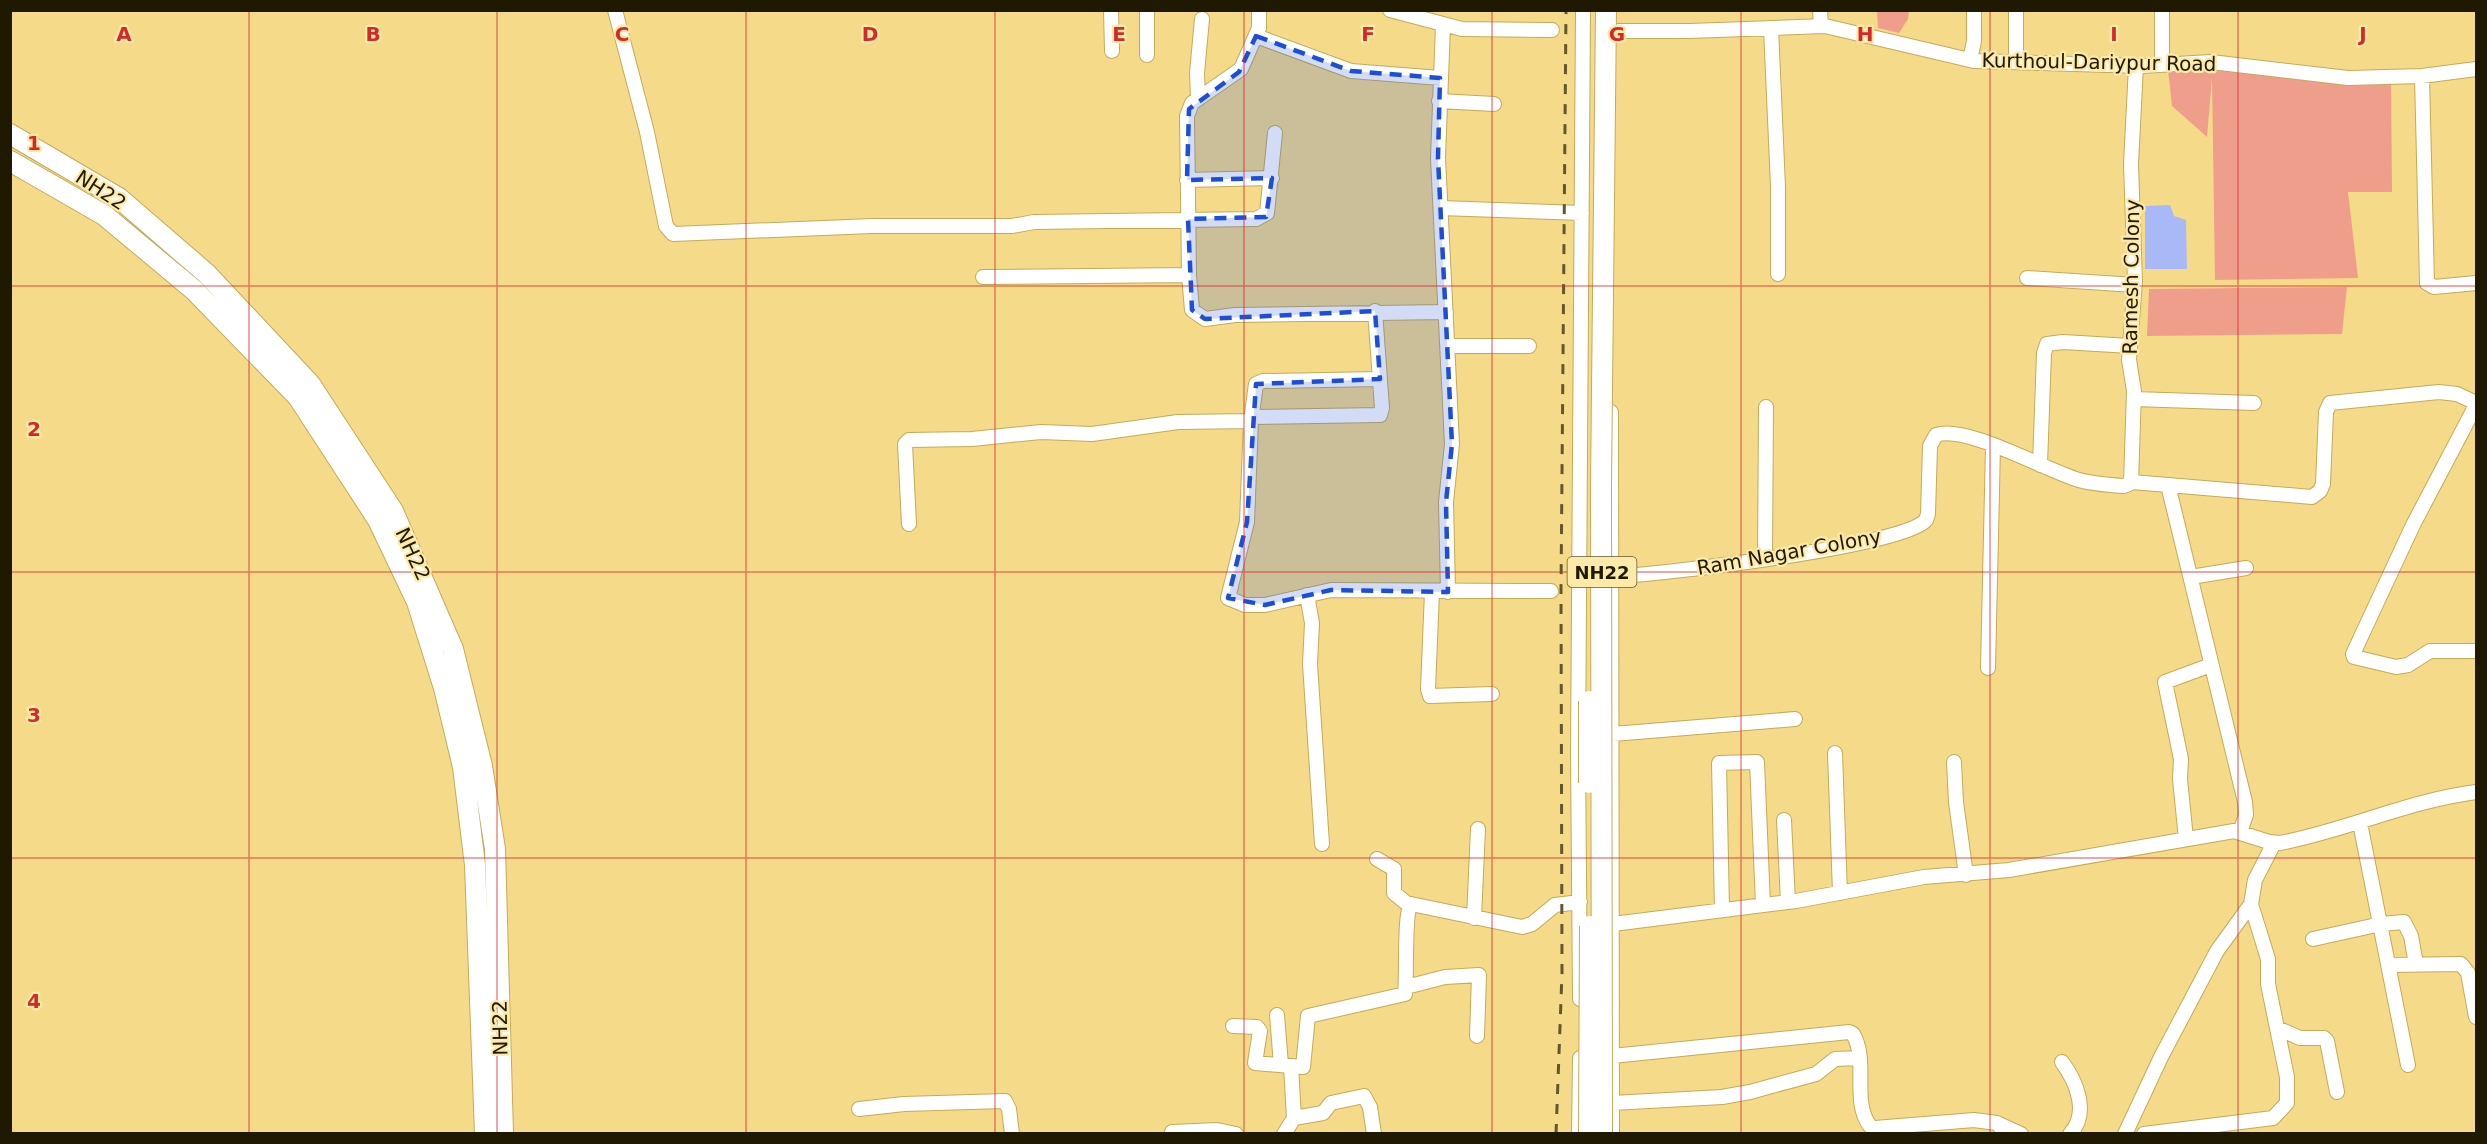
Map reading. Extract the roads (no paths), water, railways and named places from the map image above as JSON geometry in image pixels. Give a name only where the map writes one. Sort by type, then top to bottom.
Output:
[{"type":"highway","name":"NH22","points":[[1584,1125],[1594,10]]},
{"type":"highway","name":"NH22","points":[[1602,1134],[1601,485],[1606,10]]},
{"type":"highway","name":"NH22","points":[[10,134],[119,198],[207,274],[310,384],[393,511],[453,650],[482,766],[495,849],[503,1134]]},
{"type":"highway","name":"NH22","points":[[10,161],[104,215],[194,290],[298,397],[378,520],[417,602],[444,688],[463,767],[475,864],[485,1134]]},
{"type":"street","points":[[615,10],[670,234],[872,226],[1012,226],[1034,222],[1256,219],[1264,216],[1272,178],[1275,133]]},
{"type":"street","points":[[1111,10],[1112,51]]},
{"type":"street","points":[[1147,55],[1148,10]]},
{"type":"street","points":[[1259,10],[1260,22],[1256,36],[1239,72],[1198,98],[1189,108],[1186,123],[1189,275],[1192,310],[1205,320],[1235,315],[1375,311],[1446,312]]},
{"type":"street","points":[[1390,10],[1443,25],[1475,30],[1552,30]]},
{"type":"street","points":[[1579,1134],[1584,1125],[1579,633],[1583,10]]},
{"type":"street","points":[[1612,1134],[1612,577],[1616,10]]},
{"type":"street","points":[[1820,10],[1821,26]]},
{"type":"street","points":[[1970,60],[1974,41],[1974,10]]},
{"type":"street","points":[[2016,10],[2016,62]]},
{"type":"street","points":[[2162,10],[2162,65]]},
{"type":"street","points":[[1198,98],[1197,73],[1202,19]]},
{"type":"street","points":[[1443,25],[1438,158],[1452,444],[1446,502],[1448,592]]},
{"type":"street","name":"Kurthoul-Dariypur Road","points":[[1616,30],[1690,31],[1821,26],[1970,60],[2136,66],[2211,62],[2348,78],[2422,76],[2476,69]]},
{"type":"street","points":[[1771,28],[1778,187],[1778,274]]},
{"type":"street","points":[[1256,36],[1351,70],[1440,78]]},
{"type":"street","name":"Ramesh Colony","points":[[2130,484],[2134,378],[2129,360],[2135,285],[2131,164],[2136,66]]},
{"type":"street","points":[[2422,76],[2427,283],[2434,287],[2476,283]]},
{"type":"street","points":[[1582,98],[1614,98]]},
{"type":"street","points":[[1439,101],[1494,104]]},
{"type":"street","points":[[1187,180],[1272,178]]},
{"type":"street","points":[[1441,208],[1582,213]]},
{"type":"street","points":[[983,277],[1189,275]]},
{"type":"street","points":[[2027,278],[2135,285]]},
{"type":"street","points":[[909,524],[905,444],[909,440],[972,439],[1041,432],[1092,434],[1178,422],[1378,416],[1382,411],[1375,311]]},
{"type":"street","points":[[2040,465],[2044,353],[2047,344],[2063,342],[2130,346]]},
{"type":"street","points":[[1449,346],[1529,346]]},
{"type":"street","points":[[1380,379],[1260,382],[1255,387],[1251,419],[1247,522],[1238,565],[1227,597],[1245,605],[1265,605],[1307,595],[1351,590],[1551,591]]},
{"type":"street","name":"Ram Nagar Colony","points":[[1612,577],[1656,574],[1860,544],[1923,524],[1928,514],[1930,446],[1936,435],[1959,434],[2080,480],[2312,497],[2320,491],[2323,484],[2326,412],[2330,403],[2439,392],[2457,394],[2476,404]]},
{"type":"street","points":[[2134,399],[2254,403]]},
{"type":"street","points":[[2476,404],[2413,525],[2353,654],[2354,657],[2404,667],[2430,651],[2476,651]]},
{"type":"street","points":[[1765,559],[1766,407]]},
{"type":"street","points":[[1989,668],[1993,446]]},
{"type":"street","points":[[2168,485],[2246,808],[2240,832]]},
{"type":"street","points":[[2191,577],[2246,568]]},
{"type":"street","points":[[1432,592],[1428,689],[1430,696],[1492,694]]},
{"type":"street","points":[[1307,595],[1312,623],[1310,664],[1322,844]]},
{"type":"street","points":[[1579,633],[1613,635]]},
{"type":"street","points":[[2186,839],[2180,784],[2181,759],[2165,682],[2169,678],[2211,665]]},
{"type":"street","points":[[1613,734],[1795,719]]},
{"type":"street","points":[[1835,753],[1839,893]]},
{"type":"street","points":[[1722,910],[1719,763],[1757,762],[1763,905]]},
{"type":"street","points":[[1954,762],[1955,796],[1966,874]]},
{"type":"street","points":[[1613,924],[1788,902],[1924,877],[1966,874],[2240,832],[2274,843],[2361,823],[2428,800],[2476,792]]},
{"type":"street","points":[[1784,820],[1788,902]]},
{"type":"street","points":[[2361,823],[2408,1065]]},
{"type":"street","points":[[1474,918],[1478,829]]},
{"type":"street","points":[[2125,1134],[2161,1057],[2217,951],[2251,904],[2255,880],[2274,843]]},
{"type":"street","points":[[1377,859],[1394,869],[1395,893],[1410,906]]},
{"type":"street","points":[[1410,906],[1420,904],[1474,918],[1527,926],[1556,905],[1580,902]]},
{"type":"street","points":[[2144,1134],[2255,1122],[2278,1115],[2287,1103],[2288,1089],[2268,984],[2268,959],[2251,904]]},
{"type":"street","points":[[1233,1026],[1257,1027],[1260,1031],[1255,1063],[1302,1067],[1305,1065],[1308,1016],[1403,996],[1406,987],[1408,941],[1406,918],[1410,906]]},
{"type":"street","points":[[2313,939],[2381,924],[2404,922],[2411,936],[2416,964]]},
{"type":"street","points":[[2389,965],[2453,963],[2466,967],[2476,1017]]},
{"type":"street","points":[[1406,987],[1445,977],[1479,975],[1476,1036]]},
{"type":"street","points":[[1277,1015],[1294,1118],[1284,1134]]},
{"type":"street","points":[[2277,1028],[2300,1038],[2324,1038],[2327,1041],[2337,1092]]},
{"type":"street","points":[[1612,1056],[1841,1031],[1853,1034],[1859,1058],[1864,1115],[1876,1131],[1980,1127],[2002,1128],[2021,1134]]},
{"type":"street","points":[[1584,1125],[1612,1109],[1750,1092],[1816,1074],[1835,1059],[1859,1058]]},
{"type":"street","points":[[2062,1062],[2072,1075],[2079,1100],[2079,1122],[2070,1134]]},
{"type":"street","points":[[1294,1118],[1323,1113],[1331,1103],[1365,1096],[1374,1134]]},
{"type":"street","points":[[860,1109],[904,1104],[1005,1101],[1009,1109],[1012,1134]]},
{"type":"street","points":[[1172,1132],[1217,1130],[1236,1134]]},
{"type":"water","points":[[2170,205],[2174,216],[2186,220],[2187,269],[2145,269],[2145,206]]},
{"type":"railway","points":[[1556,1134],[1562,973],[1561,590],[1566,10]]}]
